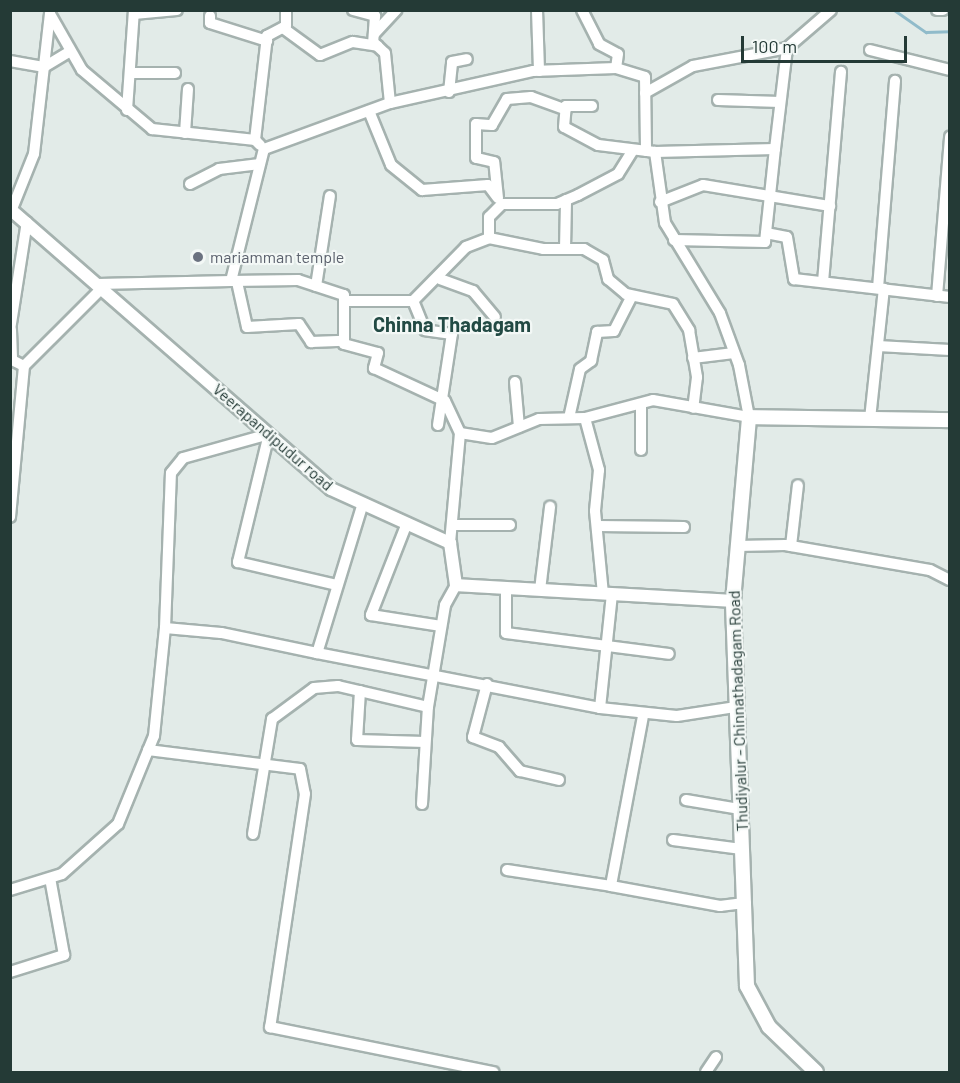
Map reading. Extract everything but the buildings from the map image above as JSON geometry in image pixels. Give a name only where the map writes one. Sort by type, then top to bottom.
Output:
[{"type":"main road","points":[[749,417],[950,420]]},
{"type":"main road","name":"Thudiyalur - Chinnathadagam Road","points":[[749,417],[733,601],[741,849],[746,903],[747,986],[769,1027],[816,1072]]},
{"type":"street","points":[[127,110],[134,12],[177,10]]},
{"type":"street","points":[[255,140],[267,41],[283,28],[286,10]]},
{"type":"street","points":[[374,34],[396,10]]},
{"type":"street","points":[[537,10],[538,70]]},
{"type":"street","points":[[582,10],[599,44],[618,54],[616,68]]},
{"type":"street","points":[[645,93],[693,66],[787,48],[831,10]]},
{"type":"street","points":[[937,10],[942,10]]},
{"type":"street","points":[[354,11],[375,16],[374,34],[378,46],[385,53],[390,103]]},
{"type":"street","points":[[50,12],[82,70],[152,129],[255,140],[264,149]]},
{"type":"street","points":[[11,209],[34,154],[50,12]]},
{"type":"street","points":[[210,16],[210,23],[267,41]]},
{"type":"street","points":[[283,28],[320,55],[353,42],[378,46]]},
{"type":"street","points":[[674,240],[765,242],[787,48]]},
{"type":"street","points":[[870,50],[950,70]]},
{"type":"street","points":[[10,62],[44,67],[71,51]]},
{"type":"street","points":[[449,92],[452,62],[467,59]]},
{"type":"street","points":[[264,149],[390,103],[449,92],[538,70],[616,68],[645,77],[650,152],[660,202],[674,240],[720,313],[734,353],[749,417],[653,400],[585,418],[539,419],[492,438],[460,433]]},
{"type":"street","points":[[824,282],[841,72]]},
{"type":"street","points":[[130,73],[175,73]]},
{"type":"street","points":[[870,419],[878,346],[895,81]]},
{"type":"street","points":[[185,133],[188,89]]},
{"type":"street","points":[[489,238],[489,217],[500,201],[494,162],[476,158],[476,124],[492,125],[507,99],[531,97],[566,110]]},
{"type":"street","points":[[718,100],[780,102]]},
{"type":"street","points":[[592,106],[573,103],[566,110],[564,127],[580,138],[650,152],[775,148]]},
{"type":"street","points":[[369,111],[391,165],[422,190],[488,185],[500,201]]},
{"type":"street","points":[[937,296],[950,137]]},
{"type":"street","points":[[264,149],[234,282],[247,327],[299,324],[311,342],[344,341],[378,353],[374,368],[445,401],[460,433],[450,543],[456,585],[441,626],[428,707],[424,742],[422,804]]},
{"type":"street","points":[[500,201],[567,200],[618,174],[633,150]]},
{"type":"street","points":[[190,184],[219,169],[260,164]]},
{"type":"street","points":[[660,202],[703,185],[770,199],[830,206]]},
{"type":"street","points":[[316,286],[330,196]]},
{"type":"street","points":[[565,249],[567,200]]},
{"type":"street","name":"Veerapandipudur road","points":[[11,209],[331,489],[450,543]]},
{"type":"street","points":[[24,366],[11,360],[11,330],[27,222]]},
{"type":"street","points":[[766,233],[787,237],[794,279],[950,297]]},
{"type":"street","points":[[344,302],[413,301],[440,279],[466,247],[489,238],[565,249],[584,249],[603,260],[608,279],[632,296],[673,304],[689,330],[693,358],[693,408]]},
{"type":"street","points":[[440,279],[473,291],[495,317]]},
{"type":"street","points":[[10,517],[24,366],[100,286],[298,280],[344,295],[344,341]]},
{"type":"street","points":[[569,418],[580,369],[591,361],[597,332],[614,331],[632,296]]},
{"type":"street","points":[[413,301],[425,330],[452,334],[445,401],[438,425]]},
{"type":"street","points":[[878,346],[950,350]]},
{"type":"street","points":[[693,358],[734,353]]},
{"type":"street","points":[[515,382],[519,427]]},
{"type":"street","points":[[641,404],[641,450]]},
{"type":"street","points":[[585,418],[599,470],[597,526],[607,594],[608,649],[600,708]]},
{"type":"street","points":[[10,890],[62,874],[118,824],[148,750],[165,628],[171,473],[183,458],[269,434],[238,562],[338,585]]},
{"type":"street","points":[[791,546],[798,485]]},
{"type":"street","points":[[317,653],[363,503]]},
{"type":"street","points":[[540,590],[550,507]]},
{"type":"street","points":[[407,523],[371,615],[441,626]]},
{"type":"street","points":[[453,525],[510,525]]},
{"type":"street","points":[[597,526],[684,527]]},
{"type":"street","points":[[738,546],[791,546],[930,570],[950,580]]},
{"type":"street","points":[[456,585],[733,601]]},
{"type":"street","points":[[506,588],[506,633],[608,649],[669,654]]},
{"type":"street","points":[[165,628],[221,633],[643,716],[736,707]]},
{"type":"street","points":[[488,684],[473,738],[499,747],[520,771],[559,780]]},
{"type":"street","points":[[253,834],[272,720],[314,688],[360,691],[428,707]]},
{"type":"street","points":[[360,691],[357,740],[424,742]]},
{"type":"street","points":[[610,886],[643,716]]},
{"type":"street","points":[[148,750],[300,768],[305,794],[270,1027],[494,1072]]},
{"type":"street","points":[[686,800],[740,809]]},
{"type":"street","points":[[673,840],[741,849]]},
{"type":"street","points":[[507,870],[720,906],[746,903]]},
{"type":"street","points":[[10,972],[64,955],[50,878]]},
{"type":"street","points":[[706,1072],[716,1057]]},
{"type":"waterway","points":[[894,10],[926,32],[950,31]]},
{"type":"place","name":"mariamman temple","points":[[198,257]]},
{"type":"district","name":"Chinna Thadagam","points":[[452,324]]}]
